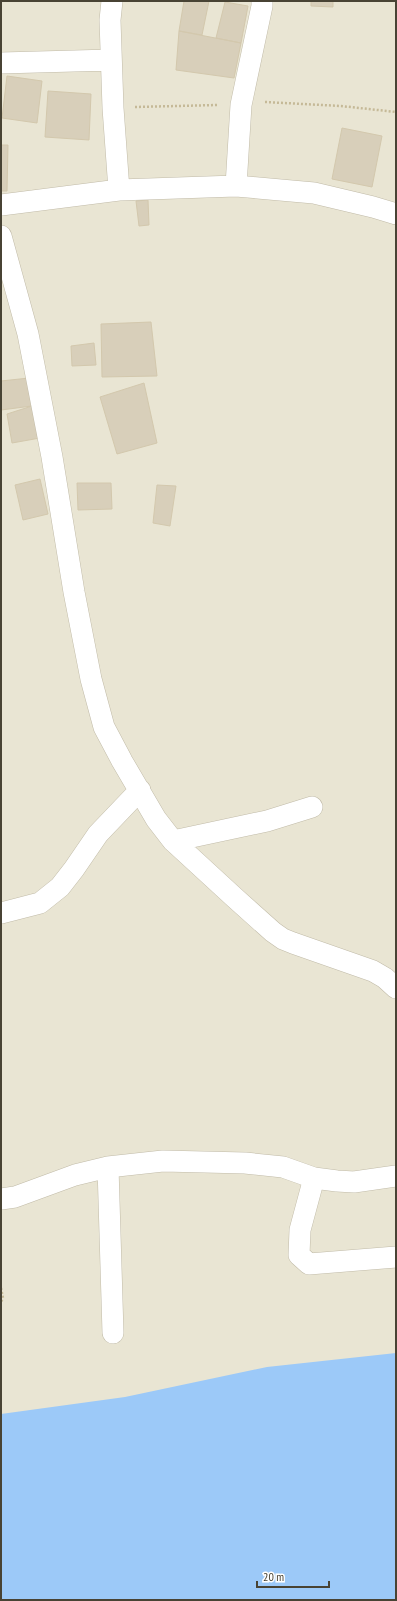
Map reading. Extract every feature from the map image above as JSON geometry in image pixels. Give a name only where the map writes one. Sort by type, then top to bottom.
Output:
[{"type":"street","points":[[112,1],[110,20],[111,60],[119,190]]},
{"type":"street","points":[[236,186],[241,105],[262,1]]},
{"type":"street","points":[[1,63],[111,60]]},
{"type":"street","points":[[1,205],[119,190],[236,186],[314,193],[396,214]]},
{"type":"street","points":[[1,236],[28,334],[52,457],[74,592],[91,679],[104,727],[156,819],[173,841],[273,932],[293,943],[373,971],[385,978],[396,988]]},
{"type":"street","points":[[1,913],[40,903],[60,887],[98,834],[140,790]]},
{"type":"street","points":[[173,841],[267,821],[312,807]]},
{"type":"street","points":[[1,1199],[15,1197],[75,1175],[108,1167],[163,1161],[245,1162],[283,1168],[314,1178],[354,1182],[396,1176]]},
{"type":"street","points":[[108,1167],[113,1333]]},
{"type":"street","points":[[314,1178],[300,1230],[299,1255],[309,1264],[396,1257]]},
{"type":"path","points":[[1,1288],[3,1298],[1,1302]]},
{"type":"shaded area","points":[[1,1],[396,1],[396,1535],[1,1591]]},
{"type":"water","points":[[396,1353],[396,1600],[1,1600],[1,1414],[125,1397],[267,1367]]},
{"type":"building","points":[[184,1],[209,1],[202,35],[179,31]]},
{"type":"building","points":[[311,1],[333,1],[333,7],[311,6]]},
{"type":"building","points":[[225,2],[248,6],[241,43],[216,38]]},
{"type":"building","points":[[179,31],[241,43],[234,78],[176,70]]},
{"type":"building","points":[[7,76],[42,81],[37,123],[2,118]]},
{"type":"building","points":[[48,91],[91,94],[89,140],[45,137]]},
{"type":"building","points":[[342,128],[382,136],[372,187],[332,179]]},
{"type":"building","points":[[1,145],[8,145],[7,191],[1,191]]},
{"type":"building","points":[[148,200],[149,225],[139,226],[136,201]]},
{"type":"building","points":[[151,322],[157,376],[102,377],[101,324]]},
{"type":"building","points":[[94,343],[96,365],[72,366],[71,346]]},
{"type":"building","points":[[29,378],[32,406],[1,410],[1,381]]},
{"type":"building","points":[[144,383],[157,443],[117,454],[100,397]]},
{"type":"building","points":[[32,406],[40,438],[12,443],[7,414]]},
{"type":"building","points":[[40,479],[48,514],[23,520],[15,485]]},
{"type":"building","points":[[77,483],[111,483],[112,509],[78,510]]},
{"type":"building","points":[[157,485],[176,486],[170,526],[153,523]]}]
